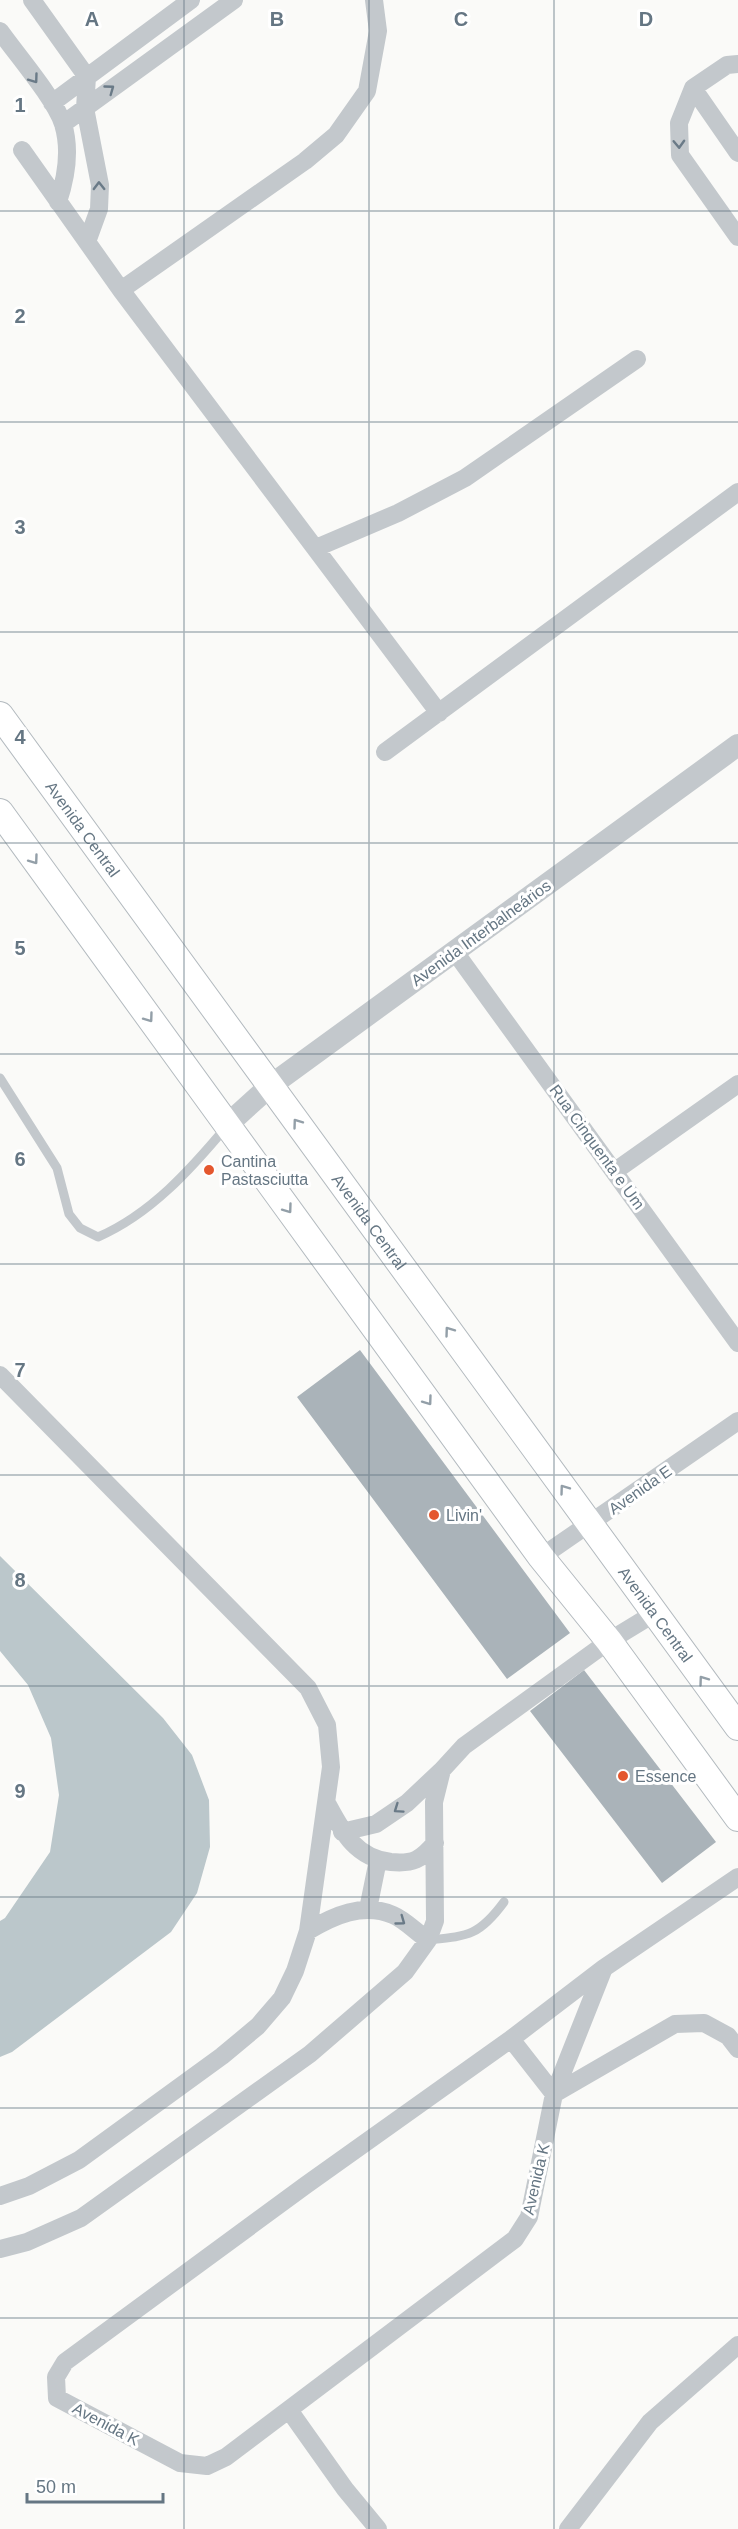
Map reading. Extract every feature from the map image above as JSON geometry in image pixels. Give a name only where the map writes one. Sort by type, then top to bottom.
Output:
[{"type":"main road","name":"Avenida Central","points":[[0,715],[738,1727]]},
{"type":"main road","points":[[0,812],[541,1557],[609,1641],[738,1818]]},
{"type":"street","points":[[32,0],[87,77],[85,108],[100,184],[99,209],[87,242]]},
{"type":"street","points":[[52,103],[191,0]]},
{"type":"street","points":[[63,124],[234,0]]},
{"type":"street","points":[[121,290],[306,161],[336,135],[367,91],[378,31],[374,0]]},
{"type":"street","points":[[0,31],[52,103],[63,124],[68,156],[65,182],[58,202]]},
{"type":"street","points":[[738,64],[727,65],[693,88],[679,123],[680,155],[738,237]]},
{"type":"street","points":[[693,88],[738,153]]},
{"type":"street","points":[[22,150],[121,290],[439,713]]},
{"type":"street","points":[[316,548],[398,513],[465,478],[637,359]]},
{"type":"street","points":[[385,752],[738,492]]},
{"type":"street","name":"Avenida Interbalneários","points":[[227,1125],[270,1086],[738,745]]},
{"type":"street","name":"Rua Cinquenta e Um","points":[[455,952],[738,1343]]},
{"type":"street","points":[[615,1171],[738,1084]]},
{"type":"street","points":[[0,1375],[308,1688],[327,1725],[331,1767],[328,1805],[308,1931],[295,1971],[282,1998],[258,2026],[222,2056],[79,2160],[29,2186],[0,2196]]},
{"type":"street","name":"Avenida E","points":[[541,1557],[738,1421]]},
{"type":"street","points":[[342,1832],[376,1824],[407,1803],[464,1746],[609,1641],[655,1613]]},
{"type":"street","points":[[0,2249],[27,2242],[81,2218],[310,2054],[405,1972],[428,1940],[435,1921],[434,1802],[442,1770]]},
{"type":"street","points":[[328,1805],[342,1832],[365,1856],[404,1863],[422,1859],[435,1844]]},
{"type":"street","points":[[368,1909],[378,1860]]},
{"type":"street","name":"Avenida K","points":[[604,1968],[554,2094],[529,2217],[514,2239],[226,2457],[207,2466],[180,2463],[57,2397],[56,2377],[65,2362],[306,2185],[511,2039],[604,1968],[738,1877]]},
{"type":"street","points":[[308,1931],[332,1917],[368,1909],[393,1915],[428,1940]]},
{"type":"street","points":[[511,2039],[554,2094],[675,2024],[704,2023],[728,2036],[738,2049]]},
{"type":"street","points":[[568,2529],[650,2422],[738,2345]]},
{"type":"street","points":[[289,2410],[345,2489],[378,2529]]},
{"type":"lane","points":[[0,1078],[57,1168],[69,1214],[80,1228],[98,1237],[119,1228],[175,1184],[227,1125]]},
{"type":"lane","points":[[428,1940],[466,1936],[489,1922],[504,1902]]},
{"type":"shaded area","points":[[0,1556],[163,1718],[192,1755],[209,1800],[210,1847],[197,1893],[171,1932],[12,2052],[0,2057],[0,1921],[5,1918],[50,1852],[59,1795],[51,1738],[28,1685],[0,1651]]},
{"type":"building","name":"Livin'","points":[[360,1350],[570,1633],[507,1679],[297,1397]]},
{"type":"building","name":"Essence","points":[[584,1670],[716,1842],[662,1883],[530,1711]]},
{"type":"place","name":"Cantina Pastasciutta","points":[[209,1170]]},
{"type":"place","name":"Livin'","points":[[434,1515]]},
{"type":"place","name":"Essence","points":[[623,1776]]}]
